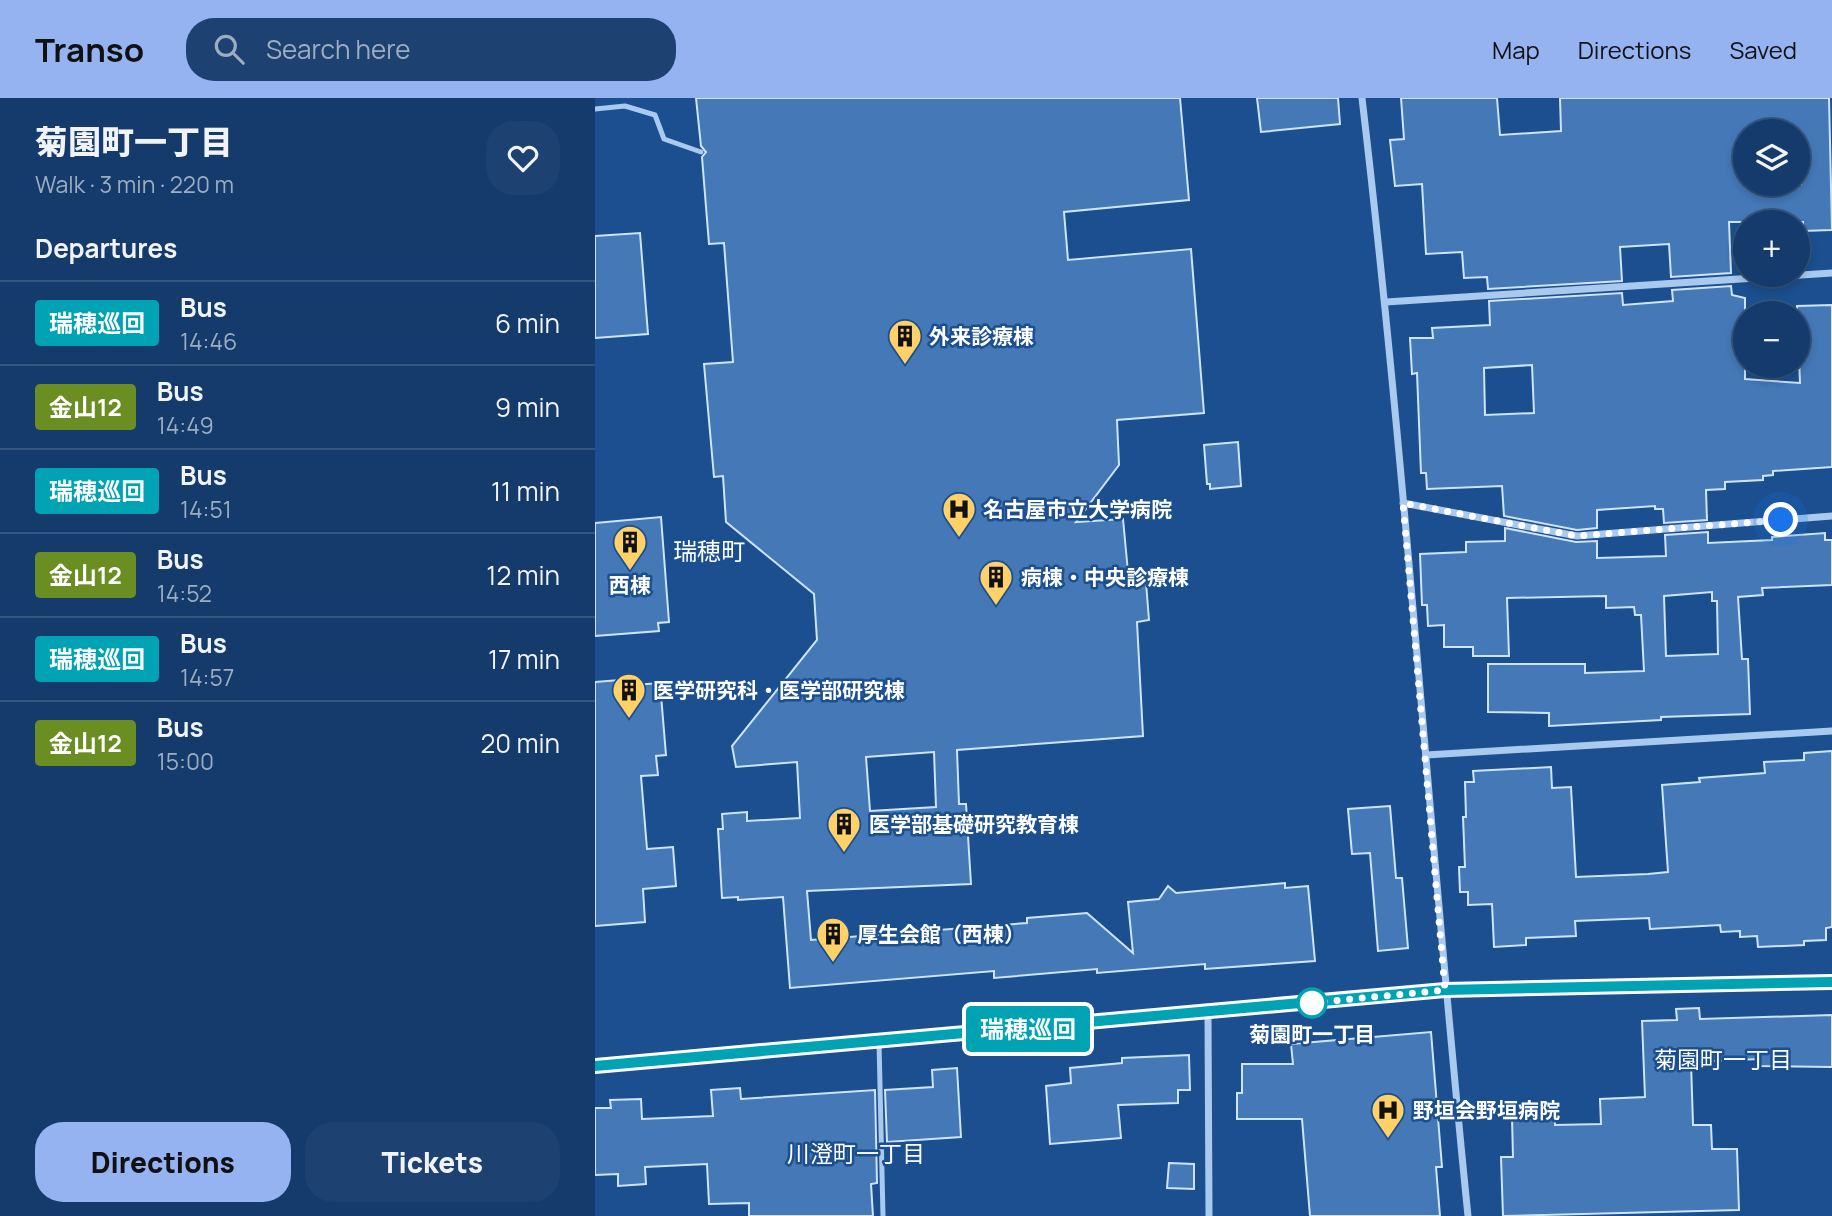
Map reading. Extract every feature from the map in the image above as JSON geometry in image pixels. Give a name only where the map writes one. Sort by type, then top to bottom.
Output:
[{"type":"street","points":[[1362,98],[1386,302],[1445,990],[1468,1216]]},
{"type":"street","points":[[1386,302],[1832,273]]},
{"type":"street","points":[[1403,503],[1577,536],[1832,516]]},
{"type":"street","points":[[1426,755],[1832,731]]},
{"type":"street","points":[[595,1066],[1445,990],[1832,982]]},
{"type":"street","points":[[1208,1013],[1209,1216]]},
{"type":"lane","points":[[595,109],[625,106],[655,115],[664,139],[701,152]]},
{"type":"lane","points":[[879,1042],[883,1216]]},
{"type":"building","points":[[696,98],[1180,98],[1189,200],[1064,212],[1068,260],[1191,249],[1204,413],[1117,420],[1119,465],[1076,522],[1123,519],[1128,572],[1145,570],[1149,620],[1137,622],[1143,736],[957,750],[959,804],[966,804],[971,884],[807,891],[811,940],[1027,923],[1027,918],[1087,913],[1133,953],[1128,902],[1159,899],[1168,886],[1176,893],[1285,883],[1285,888],[1308,886],[1315,961],[1205,969],[1205,964],[1097,973],[1097,969],[994,978],[994,971],[790,988],[783,897],[738,900],[738,897],[722,898],[718,829],[723,829],[722,814],[747,812],[747,821],[800,818],[797,762],[736,767],[732,746],[817,640],[814,594],[726,522],[723,476],[714,477],[704,364],[733,362],[724,243],[709,244],[702,157],[706,152],[701,146]],"holes":[[[934,752],[936,807],[870,811],[866,757]]]},
{"type":"building","points":[[1257,98],[1338,98],[1340,124],[1261,132]]},
{"type":"building","points":[[1401,98],[1497,98],[1500,135],[1561,131],[1560,98],[1829,98],[1832,230],[1810,231],[1810,210],[1733,210],[1733,222],[1729,222],[1731,273],[1671,277],[1669,244],[1620,247],[1622,281],[1488,289],[1487,277],[1464,278],[1462,252],[1426,254],[1422,184],[1395,186],[1390,140],[1404,139]]},
{"type":"building","points":[[640,233],[648,334],[595,338],[595,236]]},
{"type":"building","points":[[1731,286],[1732,295],[1745,298],[1745,301],[1733,301],[1733,378],[1800,383],[1800,378],[1810,378],[1810,306],[1832,305],[1832,467],[1773,471],[1773,475],[1763,476],[1763,480],[1725,482],[1725,489],[1706,490],[1707,520],[1664,523],[1663,509],[1655,509],[1655,506],[1597,510],[1597,528],[1577,530],[1504,516],[1502,486],[1427,489],[1426,473],[1421,473],[1417,373],[1412,374],[1410,338],[1433,338],[1432,328],[1490,325],[1489,301],[1622,293],[1623,305],[1673,301],[1672,290]],"holes":[[[1532,365],[1534,413],[1485,415],[1484,368]]]},
{"type":"building","points":[[1238,442],[1241,486],[1210,489],[1210,484],[1207,484],[1204,445]]},
{"type":"building","name":"西棟","points":[[661,517],[669,622],[658,623],[659,631],[595,636],[595,523]]},
{"type":"building","points":[[1505,528],[1576,542],[1597,541],[1597,558],[1666,556],[1665,535],[1708,532],[1708,543],[1772,540],[1772,537],[1825,533],[1825,540],[1832,540],[1832,585],[1762,588],[1763,595],[1738,597],[1742,659],[1748,659],[1750,714],[1661,717],[1661,720],[1549,726],[1549,713],[1488,712],[1488,664],[1585,664],[1585,673],[1644,671],[1641,615],[1635,615],[1634,607],[1606,608],[1606,596],[1507,598],[1509,656],[1473,656],[1473,647],[1444,647],[1444,625],[1428,626],[1427,605],[1422,605],[1420,554],[1466,552],[1466,542],[1505,541]],"holes":[[[1712,592],[1712,601],[1717,601],[1718,654],[1666,656],[1664,596]]]},
{"type":"building","points":[[632,679],[633,685],[660,683],[666,755],[656,756],[658,775],[641,776],[647,849],[673,847],[676,886],[643,889],[645,922],[595,926],[595,682]]},
{"type":"building","points":[[1832,751],[1832,927],[1826,928],[1826,940],[1804,941],[1804,945],[1758,947],[1757,936],[1740,937],[1740,931],[1721,932],[1720,925],[1650,929],[1649,918],[1575,921],[1576,936],[1526,938],[1526,945],[1494,947],[1492,904],[1468,905],[1468,892],[1460,892],[1459,867],[1465,867],[1465,782],[1474,782],[1473,771],[1551,767],[1552,788],[1571,787],[1576,877],[1648,874],[1668,872],[1662,785],[1700,782],[1699,778],[1765,773],[1764,762],[1804,760],[1804,753]]},
{"type":"building","points":[[1390,806],[1396,878],[1402,878],[1408,948],[1378,951],[1370,853],[1352,854],[1348,809]]},
{"type":"building","points":[[1699,1008],[1700,1019],[1832,1015],[1832,1067],[1758,1066],[1758,1059],[1691,1062],[1693,1125],[1711,1125],[1712,1149],[1737,1149],[1739,1210],[1503,1216],[1501,1157],[1513,1157],[1512,1118],[1555,1117],[1555,1125],[1601,1124],[1600,1099],[1645,1097],[1642,1021],[1677,1020],[1676,1009]]},
{"type":"building","points":[[1431,1032],[1442,1167],[1436,1167],[1440,1216],[1310,1216],[1302,1119],[1237,1119],[1237,1093],[1242,1093],[1242,1064],[1293,1064],[1291,1044]]},
{"type":"building","points":[[1189,1055],[1190,1090],[1178,1090],[1178,1103],[1118,1105],[1121,1138],[1050,1144],[1046,1086],[1071,1083],[1070,1068],[1122,1063],[1122,1058]]},
{"type":"building","points":[[957,1068],[961,1137],[887,1142],[885,1090],[933,1087],[932,1070]]},
{"type":"building","points":[[740,1088],[741,1099],[875,1090],[877,1183],[871,1184],[873,1216],[749,1216],[749,1203],[709,1204],[707,1164],[645,1167],[646,1184],[618,1186],[618,1174],[595,1175],[595,1108],[611,1108],[610,1100],[641,1099],[642,1119],[713,1116],[711,1090]]},
{"type":"building","points":[[1169,1163],[1194,1164],[1194,1189],[1167,1188]]},
{"type":"bus line","name":"瑞穂巡回","points":[[595,1066],[1445,990],[1832,982]]},
{"type":"place","name":"外来診療棟","points":[[905,366]]},
{"type":"place","name":"名古屋市立大学病院","points":[[959,539]]},
{"type":"place","name":"西棟","points":[[630,572]]},
{"type":"place","name":"病棟・中央診療棟","points":[[996,607]]},
{"type":"place","name":"医学研究科・医学部研究棟","points":[[629,720]]},
{"type":"place","name":"医学部基礎研究教育棟","points":[[844,854]]},
{"type":"place","name":"厚生会館（西棟）","points":[[833,964]]},
{"type":"place","name":"菊園町一丁目","points":[[1312,1003]]},
{"type":"place","name":"野垣会野垣病院","points":[[1388,1140]]},
{"type":"district","name":"瑞穂町","points":[[709,550]]},
{"type":"district","name":"菊園町一丁目","points":[[1723,1059]]},
{"type":"district","name":"川澄町一丁目","points":[[856,1153]]},
{"type":"route","points":[[1312,1003],[1445,990],[1403,503],[1577,536],[1781,520]]}]
